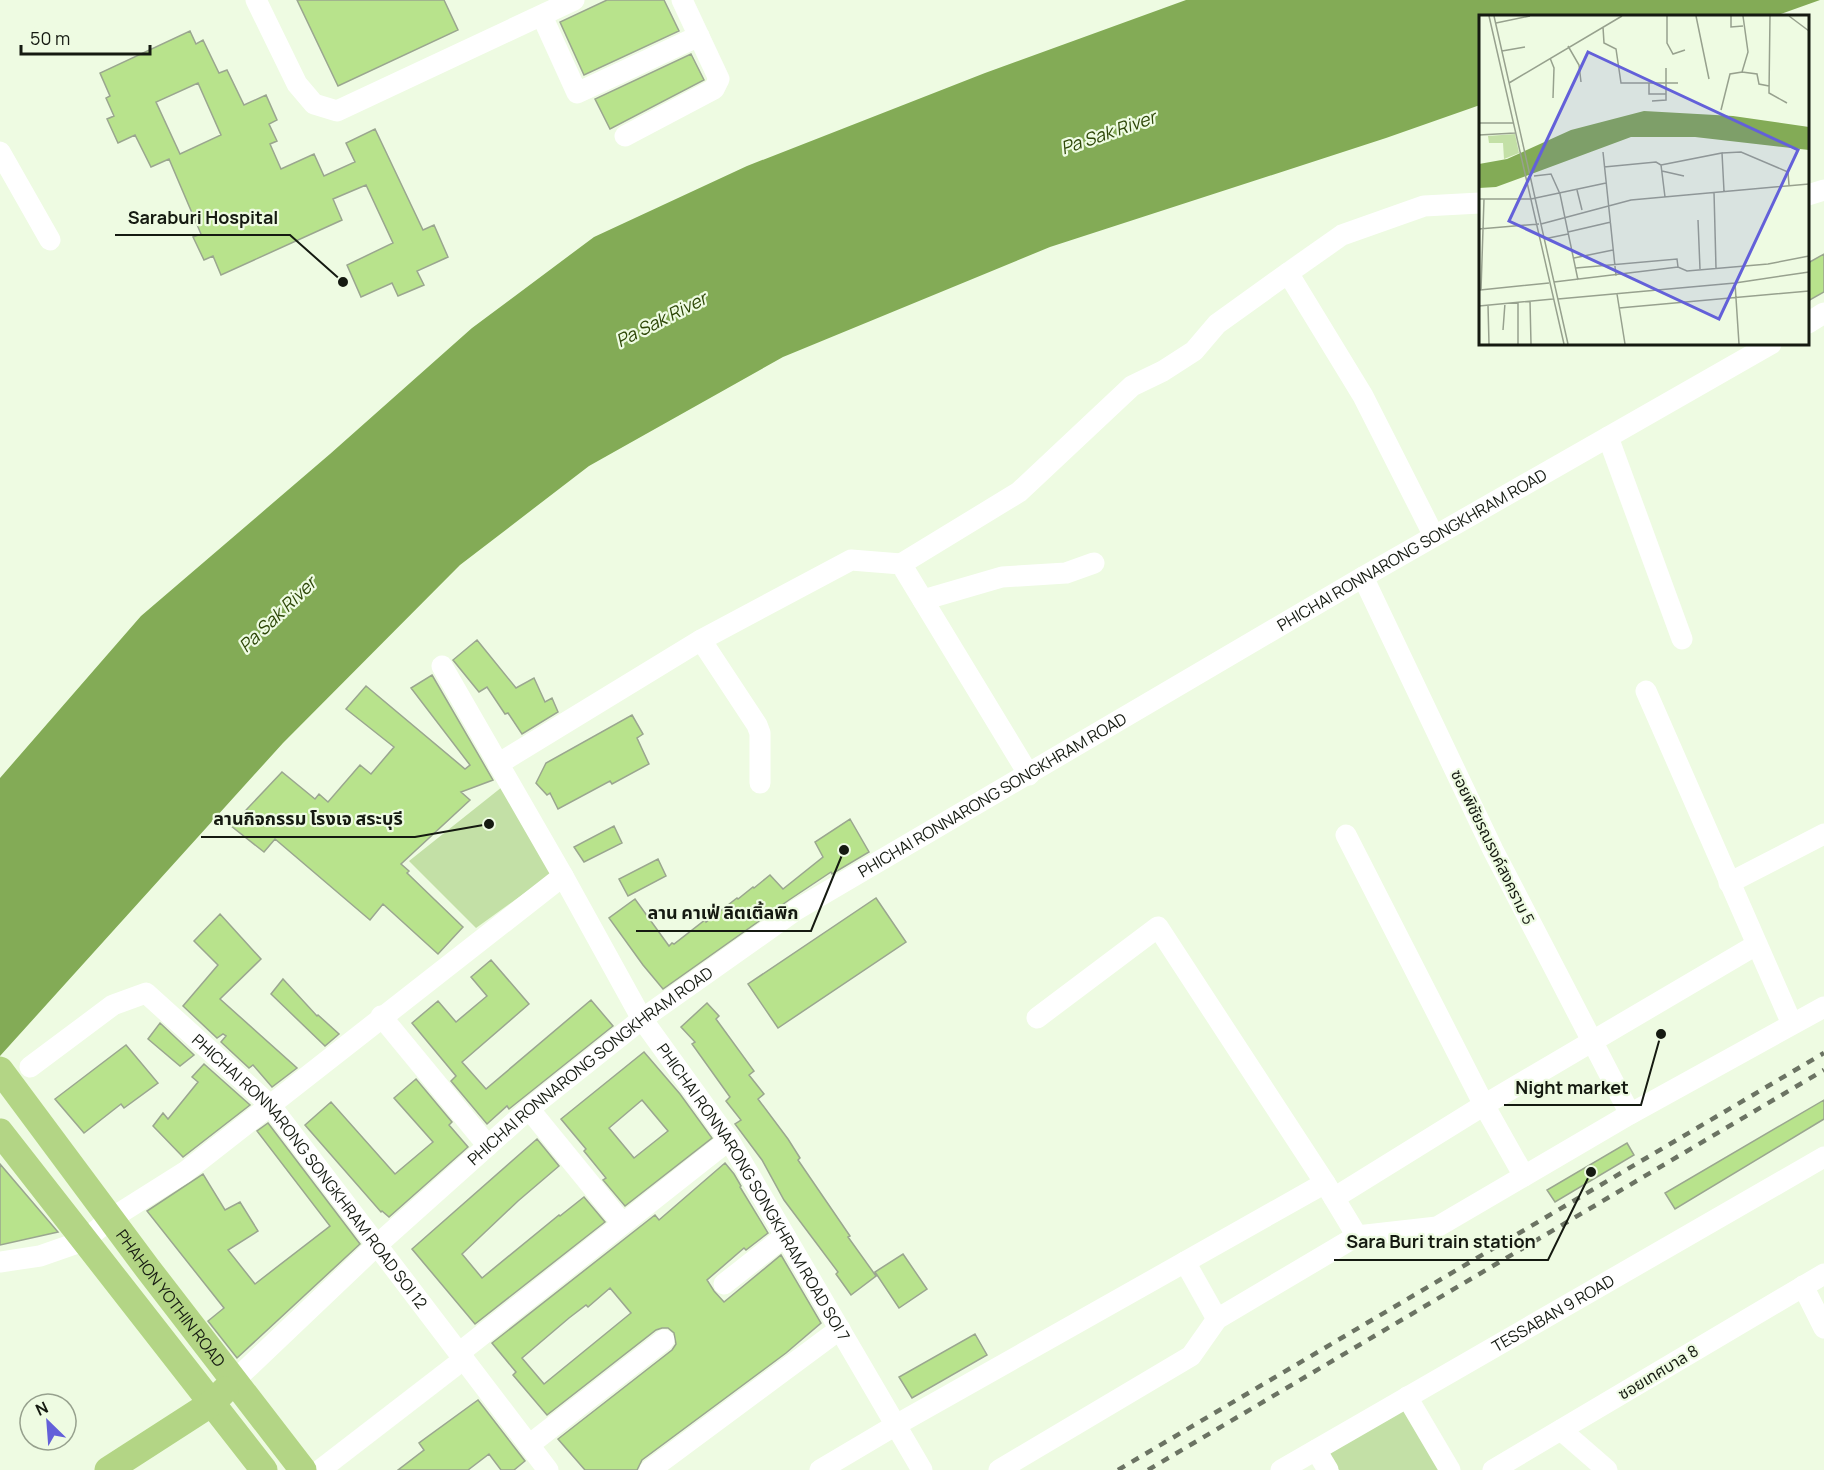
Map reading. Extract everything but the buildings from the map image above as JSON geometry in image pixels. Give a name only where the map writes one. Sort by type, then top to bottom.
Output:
[{"type":"main road","name":"PHAHON YOTHIN ROAD","points":[[0,1070],[303,1470]]},
{"type":"main road","name":"PHAHON YOTHIN ROAD","points":[[6,1140],[264,1470]]},
{"type":"main road","name":"PHICHAI RONNARONG SONGKHRAM ROAD","points":[[108,1470],[212,1403],[234,1381]]},
{"type":"street","points":[[256,0],[297,84],[314,104],[337,111],[574,0]]},
{"type":"street","points":[[625,136],[714,89],[718,79],[682,0]]},
{"type":"street","points":[[542,16],[577,93],[699,36]]},
{"type":"street","points":[[0,152],[50,240]]},
{"type":"street","points":[[1809,195],[1824,190]]},
{"type":"street","points":[[498,764],[701,640],[851,560],[901,564],[1019,492],[1132,386],[1163,371],[1194,351],[1217,324],[1342,235],[1424,206],[1479,204]]},
{"type":"street","points":[[1288,273],[1363,396],[1434,536]]},
{"type":"street","points":[[1809,321],[1824,313]]},
{"type":"street","name":"PHICHAI RONNARONG SONGKHRAM ROAD","points":[[234,1381],[377,1245],[529,1109],[642,1019],[796,910],[1363,577],[1767,345]]},
{"type":"street","points":[[1608,436],[1682,639]]},
{"type":"street","points":[[923,600],[1002,577],[1066,573],[1095,563]]},
{"type":"street","points":[[901,564],[1029,775]]},
{"type":"street","name":"ซอยพิชัยรณรงค์สงคราม 5","points":[[1363,577],[1493,850],[1630,1114]]},
{"type":"street","points":[[701,640],[757,725],[760,733],[760,783]]},
{"type":"street","name":"PHICHAI RONNARONG SONGKHRAM ROAD SOI 7","points":[[442,666],[642,1019],[729,1140],[922,1470]]},
{"type":"street","points":[[1646,691],[1792,1024]]},
{"type":"street","points":[[1729,883],[1824,834]]},
{"type":"street","points":[[1346,835],[1484,1105],[1524,1176]]},
{"type":"street","points":[[0,1262],[40,1256],[83,1241],[112,1218],[185,1172],[271,1106],[381,1016],[563,876]]},
{"type":"street","points":[[1037,1018],[1158,927],[1357,1236]]},
{"type":"street","points":[[820,1470],[1185,1262],[1329,1190],[1484,1105],[1756,945]]},
{"type":"street","name":"PHICHAI RONNARONG SONGKHRAM ROAD SOI 12","points":[[30,1067],[113,1005],[146,993],[271,1106],[548,1470]]},
{"type":"street","points":[[999,1470],[1191,1356],[1217,1319],[1357,1236],[1437,1227],[1630,1114],[1824,1007]]},
{"type":"street","points":[[381,1016],[488,1146]]},
{"type":"street","points":[[529,1109],[622,1223]]},
{"type":"street","points":[[320,1470],[622,1223],[729,1140]]},
{"type":"street","name":"TESSABAN 9 ROAD","points":[[1281,1470],[1822,1163]]},
{"type":"street","points":[[724,1284],[785,1236]]},
{"type":"street","points":[[1185,1262],[1217,1319]]},
{"type":"street","name":"ซอยเทศบาล 8","points":[[1493,1470],[1824,1274]]},
{"type":"street","points":[[1803,1286],[1824,1328]]},
{"type":"street","points":[[650,1470],[840,1329]]},
{"type":"street","points":[[529,1445],[664,1341]]},
{"type":"street","points":[[1407,1397],[1450,1470]]},
{"type":"street","points":[[1561,1430],[1607,1470]]},
{"type":"street","points":[[1316,1450],[1328,1470]]},
{"type":"shaded area","points":[[502,787],[551,874],[476,928],[409,861]]},
{"type":"shaded area","points":[[1404,1408],[1442,1470],[1339,1470],[1329,1454]]},
{"type":"water","name":"Pa Sak River","points":[[1186,0],[1820,0],[1778,15],[1479,15],[1479,105],[1386,138],[1050,247],[783,357],[589,466],[460,565],[283,743],[0,1056],[0,778],[141,616],[330,454],[472,328],[594,237],[747,166],[985,73]]},
{"type":"railway","points":[[1118,1470],[1824,1053]]},
{"type":"railway","points":[[1148,1470],[1824,1070]]},
{"type":"place","name":"Saraburi Hospital","points":[[343,282]]},
{"type":"place","name":"ลานกิจกรรม โรงเจ สระบุรี","points":[[489,824]]},
{"type":"place","name":"ลาน คาเฟ่ ลิตเติ้ลพิก","points":[[844,850]]},
{"type":"place","name":"Night market","points":[[1661,1034]]},
{"type":"place","name":"Sara Buri train station","points":[[1591,1172]]}]
